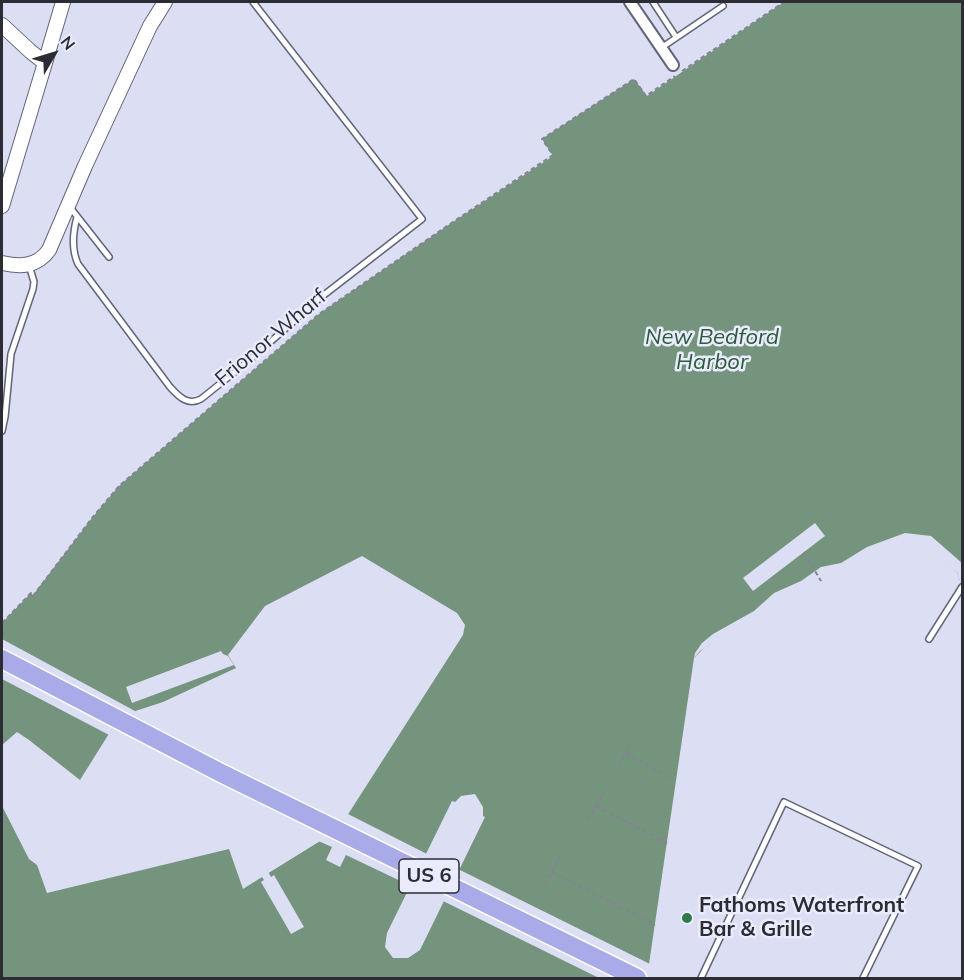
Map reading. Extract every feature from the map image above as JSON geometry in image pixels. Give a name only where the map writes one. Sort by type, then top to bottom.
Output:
[{"type":"highway","name":"US 6","points":[[2,658],[221,773],[637,978]]},
{"type":"street","points":[[2,206],[63,2]]},
{"type":"street","points":[[2,263],[18,266],[29,265],[45,255],[147,34],[165,2]]},
{"type":"street","points":[[630,2],[673,65]]},
{"type":"street","points":[[2,25],[45,63]]},
{"type":"lane","points":[[77,217],[73,240],[76,262],[174,392],[182,399],[192,402],[201,399],[251,360],[320,298],[422,219],[253,2]]},
{"type":"lane","points":[[653,2],[676,37]]},
{"type":"lane","points":[[662,48],[723,6]]},
{"type":"lane","points":[[68,205],[109,257]]},
{"type":"lane","points":[[55,237],[73,240]]},
{"type":"lane","points":[[2,431],[10,354],[33,289],[34,282],[29,265]]},
{"type":"lane","points":[[930,639],[963,587]]},
{"type":"lane","points":[[701,978],[784,802],[918,866],[863,978]]},
{"type":"path","name":"Frionor Wharf","points":[[2,623],[31,593],[33,596],[119,486],[319,314],[553,155],[542,139],[634,79],[646,96],[784,2]]},
{"type":"path","points":[[804,552],[821,581]]},
{"type":"path","points":[[618,767],[632,742]]},
{"type":"path","points":[[626,753],[674,779]]},
{"type":"path","points":[[588,820],[604,792]]},
{"type":"path","points":[[596,806],[667,843]]},
{"type":"path","points":[[545,885],[562,852]]},
{"type":"path","points":[[552,872],[655,925]]},
{"type":"water","name":"New Bedford Harbor","points":[[784,2],[962,2],[962,582],[957,572],[931,553],[915,546],[901,546],[830,571],[704,648],[694,658],[649,964],[641,978],[2,978],[2,806],[29,859],[37,865],[47,893],[229,849],[243,889],[338,830],[463,635],[465,625],[457,613],[362,556],[265,606],[228,655],[236,668],[163,702],[120,716],[80,780],[17,732],[2,745],[2,623],[31,593],[33,595],[119,486],[319,314],[553,156],[542,139],[634,79],[647,96]],"holes":[[[475,794],[483,807],[485,817],[420,950],[408,958],[393,958],[385,947],[387,933],[452,801],[455,802],[461,796]]]},
{"type":"pier","points":[[815,523],[825,536],[753,591],[743,578]]},
{"type":"pier","points":[[905,533],[931,536],[962,563],[962,582],[957,572],[931,555],[913,548],[897,549],[822,578],[755,623],[709,645],[694,658],[702,643],[713,634],[754,611],[774,593],[801,581],[821,567],[841,563],[867,547]]},
{"type":"pier","points":[[2,639],[135,711],[133,715],[122,719],[111,736],[2,679]]},
{"type":"pier","points":[[221,651],[234,665],[132,703],[126,687]]},
{"type":"pier","points":[[346,813],[429,855],[413,887],[346,855],[340,867],[326,860],[332,847],[316,840],[336,828]]},
{"type":"pier","points":[[456,868],[652,965],[645,978],[599,978],[441,900]]},
{"type":"pier","points":[[267,870],[271,877],[274,875],[304,927],[291,934],[261,882],[264,880],[260,874]]},
{"type":"place","name":"Fathoms Waterfront Bar & Grille","points":[[687,918]]}]
